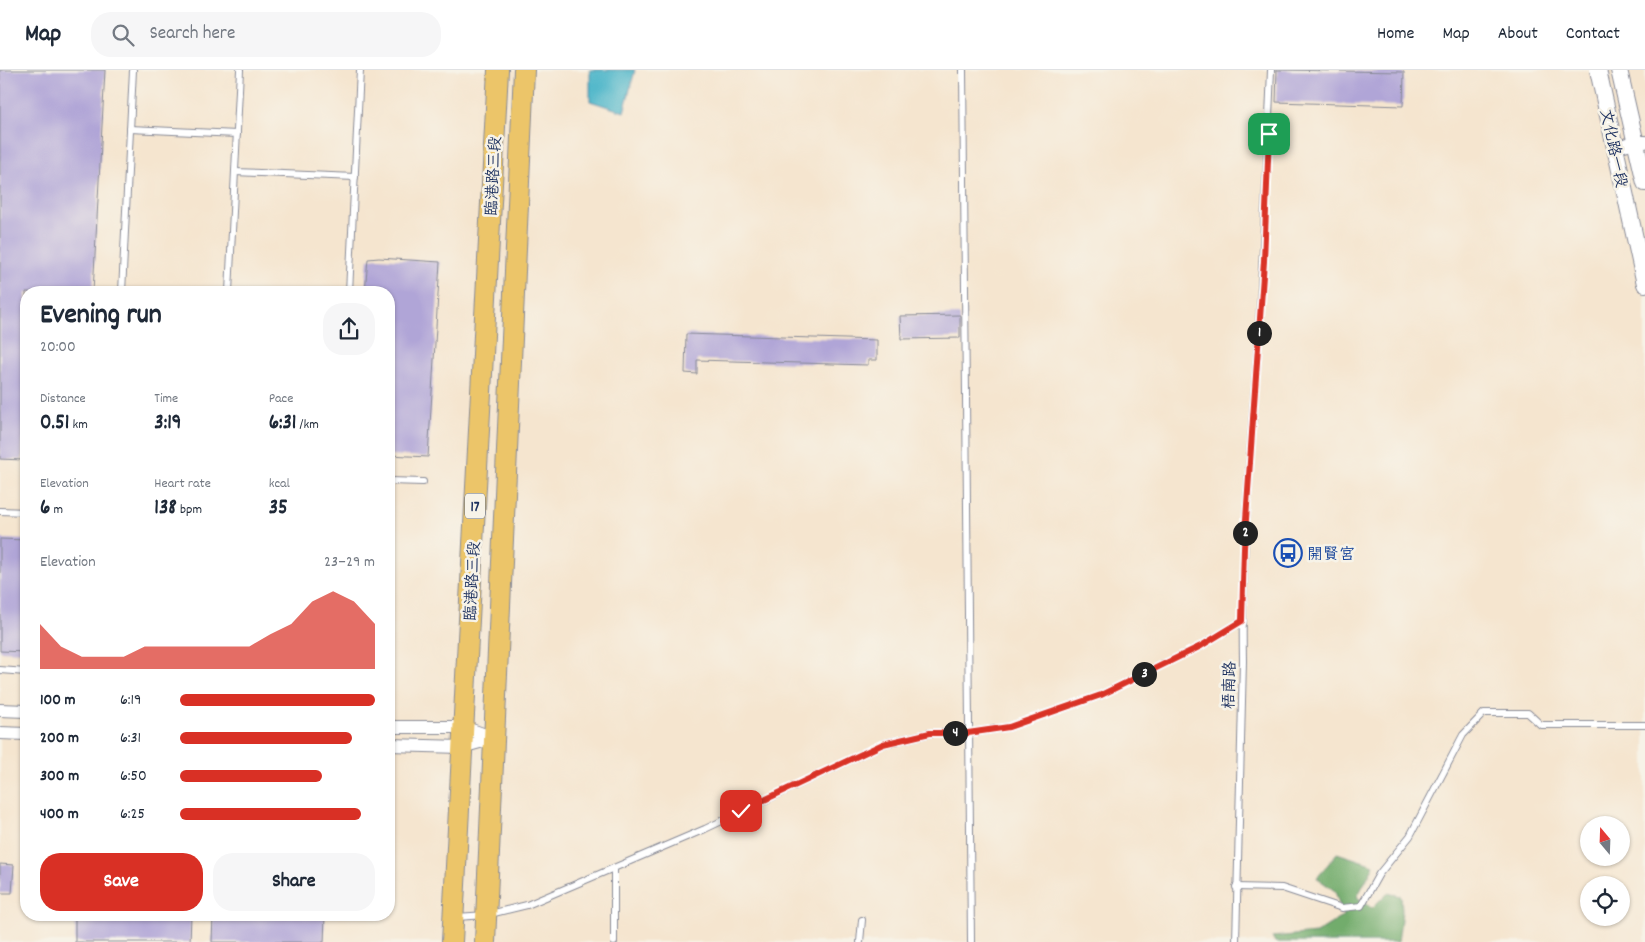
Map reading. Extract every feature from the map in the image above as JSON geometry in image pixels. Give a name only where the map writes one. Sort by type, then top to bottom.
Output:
[{"type":"main road","name":"臨港路三段","points":[[452,942],[498,70]]},
{"type":"main road","name":"臨港路三段","points":[[485,942],[524,70]]},
{"type":"street","name":"文化路一段","points":[[1598,70],[1645,284]]},
{"type":"street","name":"文化路一段","points":[[1619,70],[1640,142],[1645,183]]},
{"type":"street","points":[[1614,148],[1640,142]]},
{"type":"street","points":[[0,710],[20,712]]},
{"type":"street","points":[[395,727],[463,727],[494,738]]},
{"type":"street","points":[[0,733],[20,734]]},
{"type":"street","points":[[395,745],[462,747],[494,738]]},
{"type":"lane","points":[[122,286],[133,70]]},
{"type":"lane","points":[[229,286],[240,70]]},
{"type":"lane","points":[[349,286],[360,70]]},
{"type":"lane","points":[[963,70],[971,942]]},
{"type":"lane","name":"梧南路","points":[[1236,942],[1244,548],[1264,261],[1271,70]]},
{"type":"lane","points":[[130,129],[237,134]]},
{"type":"lane","points":[[235,172],[355,177]]},
{"type":"lane","points":[[395,481],[423,482]]},
{"type":"lane","points":[[0,511],[20,512]]},
{"type":"lane","points":[[453,917],[486,915],[527,905],[705,829],[883,744],[930,733],[968,733],[1009,727],[1101,695],[1201,646],[1242,621]]},
{"type":"lane","points":[[0,670],[20,672]]},
{"type":"lane","points":[[1236,887],[1282,888],[1342,908],[1361,906],[1379,874],[1410,836],[1463,736],[1484,712],[1528,713],[1541,725],[1645,725]]},
{"type":"lane","points":[[614,868],[614,942]]},
{"type":"lane","points":[[860,942],[862,920]]},
{"type":"green space","points":[[1337,853],[1374,865],[1357,897],[1372,908],[1387,893],[1401,896],[1402,911],[1398,942],[1275,942],[1272,937],[1316,933],[1343,916],[1335,891],[1317,878]]},
{"type":"water","points":[[590,70],[635,70],[624,112],[590,101]]},
{"type":"building","points":[[0,70],[105,70],[93,286],[20,286],[20,460],[0,459]]},
{"type":"building","points":[[1277,70],[1404,72],[1403,106],[1276,102]]},
{"type":"building","points":[[368,259],[440,262],[428,457],[395,455],[395,286],[366,286]]},
{"type":"building","points":[[960,315],[960,338],[901,339],[900,316]]},
{"type":"building","points":[[686,334],[877,340],[877,360],[868,360],[868,365],[697,360],[697,374],[685,373]]},
{"type":"building","points":[[0,539],[20,540],[20,652],[0,651]]},
{"type":"building","points":[[0,864],[14,865],[12,893],[0,893]]},
{"type":"building","points":[[75,921],[191,921],[190,942],[75,942]]},
{"type":"building","points":[[213,921],[325,921],[324,942],[212,942]]},
{"type":"place","name":"開賢宮","points":[[1288,553]]},
{"type":"route","points":[[741,811],[883,744],[930,733],[968,733],[1009,727],[1101,695],[1201,646],[1242,621],[1244,548],[1264,261],[1269,134]]}]
